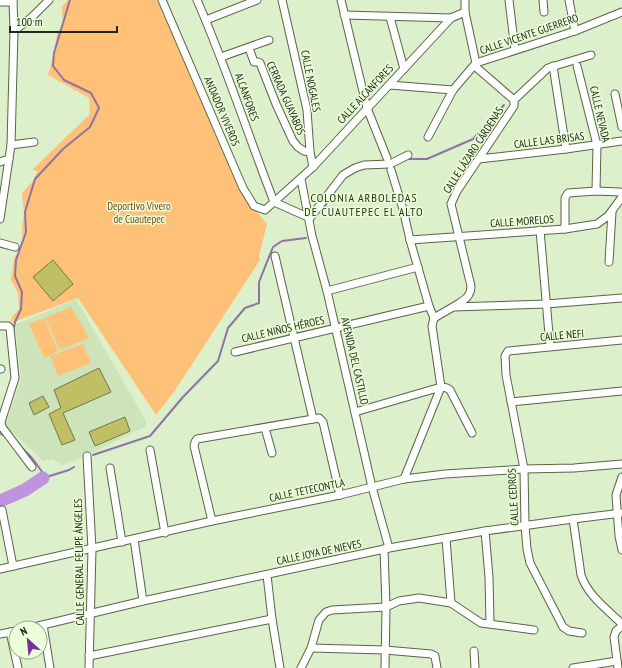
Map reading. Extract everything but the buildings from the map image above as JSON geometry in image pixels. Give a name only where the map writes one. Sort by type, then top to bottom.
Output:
[{"type":"street","name":"ANDADOR VIVEROS","points":[[162,0],[243,188],[251,203],[257,208],[265,210],[274,202]]},
{"type":"street","name":"ALCANFORES","points":[[197,0],[221,57],[274,202]]},
{"type":"street","points":[[206,20],[257,0]]},
{"type":"street","name":"CALLE NOGALES","points":[[282,0],[307,110],[310,152],[313,167]]},
{"type":"street","points":[[341,0],[367,108],[387,158]]},
{"type":"street","points":[[465,0],[465,12]]},
{"type":"street","points":[[509,0],[515,50]]},
{"type":"street","points":[[543,0],[544,12]]},
{"type":"street","points":[[569,0],[575,31]]},
{"type":"street","points":[[0,2],[13,1],[14,31],[11,145],[0,219]]},
{"type":"street","points":[[14,31],[47,2]]},
{"type":"street","name":"CALLE ALCANFORES","points":[[274,202],[313,167],[451,18],[465,12]]},
{"type":"street","name":"CALLE LÁZARO CÁRDENAS","points":[[453,307],[468,297],[471,292],[471,286],[451,204],[457,191],[514,106],[514,100],[477,68],[465,12]]},
{"type":"street","name":"CALLE VICENTE GUERRERO","points":[[428,137],[453,90],[476,63],[575,31],[622,12]]},
{"type":"street","points":[[344,15],[451,18]]},
{"type":"street","points":[[390,17],[404,69]]},
{"type":"street","points":[[221,57],[269,40]]},
{"type":"street","name":"CERRADA GUAYABOS","points":[[249,48],[254,62],[260,63],[276,104],[293,141],[304,151],[310,152]]},
{"type":"street","points":[[514,100],[548,68],[591,55]]},
{"type":"street","points":[[553,66],[566,150]]},
{"type":"street","name":"CALLE NEVADA","points":[[577,66],[597,145],[596,192]]},
{"type":"street","points":[[389,84],[453,90]]},
{"type":"street","points":[[615,94],[622,126]]},
{"type":"street","name":"CALLE LAS BRISAS","points":[[479,158],[566,150],[622,141]]},
{"type":"street","points":[[11,145],[34,142]]},
{"type":"street","points":[[274,202],[310,218],[343,175],[354,168],[364,165],[390,164],[408,155]]},
{"type":"street","points":[[0,162],[8,159]]},
{"type":"street","points":[[391,170],[403,208],[410,240],[429,306],[434,318],[432,326],[441,387],[404,479]]},
{"type":"street","name":"AVENIDA DEL CASTILLO","points":[[301,179],[310,218],[312,236],[336,328],[387,548],[385,668]]},
{"type":"street","points":[[565,229],[566,195],[568,193],[596,192],[621,194]]},
{"type":"street","name":"CALLE MORELOS","points":[[410,240],[565,229],[597,224],[603,221],[612,212],[621,194]]},
{"type":"street","points":[[609,262],[612,212]]},
{"type":"street","points":[[540,230],[550,346]]},
{"type":"street","points":[[0,243],[15,247]]},
{"type":"street","points":[[275,256],[313,419]]},
{"type":"street","points":[[327,291],[418,267]]},
{"type":"street","points":[[434,318],[453,307],[546,304],[622,298]]},
{"type":"street","name":"CALLE NIÑOS HÉROES","points":[[235,352],[429,306]]},
{"type":"street","points":[[0,326],[8,326],[10,328],[16,374],[1,422],[3,430],[32,467]]},
{"type":"street","name":"CALLE NEFI","points":[[506,353],[508,351],[550,346],[622,340]]},
{"type":"street","name":"CALLE CEDROS","points":[[506,353],[506,375],[524,468],[525,525],[530,563],[563,627],[569,631],[582,633]]},
{"type":"street","points":[[355,412],[441,387],[447,388],[452,394],[472,433]]},
{"type":"street","points":[[511,402],[622,391]]},
{"type":"street","points":[[212,521],[194,446],[197,439],[319,418],[321,419],[340,495]]},
{"type":"street","points":[[265,428],[272,453]]},
{"type":"street","points":[[150,450],[165,533]]},
{"type":"street","name":"CALLE GENERAL FELIPE ÁNGELES","points":[[87,456],[92,549],[89,668]]},
{"type":"street","name":"CALLE TETECONTLA","points":[[0,569],[165,533],[212,521],[340,495],[404,479],[445,474],[524,468],[574,468],[622,464]]},
{"type":"street","points":[[110,468],[122,542]]},
{"type":"street","points":[[622,476],[616,495],[619,514],[619,536],[622,550]]},
{"type":"street","points":[[2,510],[13,566]]},
{"type":"street","name":"CALLE JOYA DE NIEVES","points":[[48,624],[143,601],[387,548],[525,525],[619,514]]},
{"type":"street","points":[[573,519],[580,575],[584,584],[588,591],[622,625],[616,631],[614,637],[618,665],[573,668]]},
{"type":"street","points":[[485,531],[489,577],[490,623]]},
{"type":"street","points":[[446,538],[451,603]]},
{"type":"street","points":[[134,540],[143,601]]},
{"type":"street","points":[[267,575],[280,668]]},
{"type":"street","points":[[301,668],[310,648],[318,620],[326,612],[386,607],[398,601],[419,598],[451,603],[480,623],[490,623],[534,630]]},
{"type":"street","points":[[90,656],[272,619]]},
{"type":"street","points":[[310,648],[385,650],[431,654],[435,656],[437,668]]},
{"type":"street","points":[[474,651],[475,668]]},
{"type":"street","points":[[48,656],[50,668]]},
{"type":"shaded area","points":[[76,299],[146,421],[146,426],[92,453],[62,465],[53,459],[43,461],[5,425],[21,379],[15,325]]},
{"type":"green space","name":"Deportivo Vivero de Cuautepec","points":[[68,0],[158,0],[250,203],[267,224],[259,256],[260,260],[174,392],[156,415],[78,298],[11,323],[12,317],[19,309],[18,293],[11,280],[14,258],[23,245],[22,227],[24,213],[22,193],[34,180],[37,171],[32,170],[90,114],[89,98],[48,75],[57,34],[63,23],[62,7]]},
{"type":"green space","points":[[71,307],[89,338],[60,350],[45,318]]},
{"type":"green space","points":[[44,318],[58,351],[44,358],[29,324]]},
{"type":"green space","points":[[83,344],[91,363],[58,376],[50,356]]},
{"type":"waterway","points":[[13,331],[21,309],[22,292],[15,276],[16,260],[26,232],[25,212],[35,179],[63,149],[90,127],[99,108],[91,93],[64,80],[53,66],[54,53],[70,0]]},
{"type":"waterway","points":[[407,159],[427,159],[473,139],[504,105]]},
{"type":"waterway","points":[[325,206],[335,191]]},
{"type":"waterway","points":[[93,455],[150,436],[183,397],[218,361],[228,328],[245,308],[259,303],[259,282],[273,247],[282,241],[306,238]]},
{"type":"waterway","points":[[0,433],[6,437]]},
{"type":"waterway","points":[[22,448],[32,458],[43,473],[43,478],[74,467]]},
{"type":"waterway","points":[[0,501],[25,490],[43,478]]},
{"type":"district","name":"COLONIA ARBOLEDAS DE CUAUTEPEC EL ALTO","points":[[364,204]]}]
